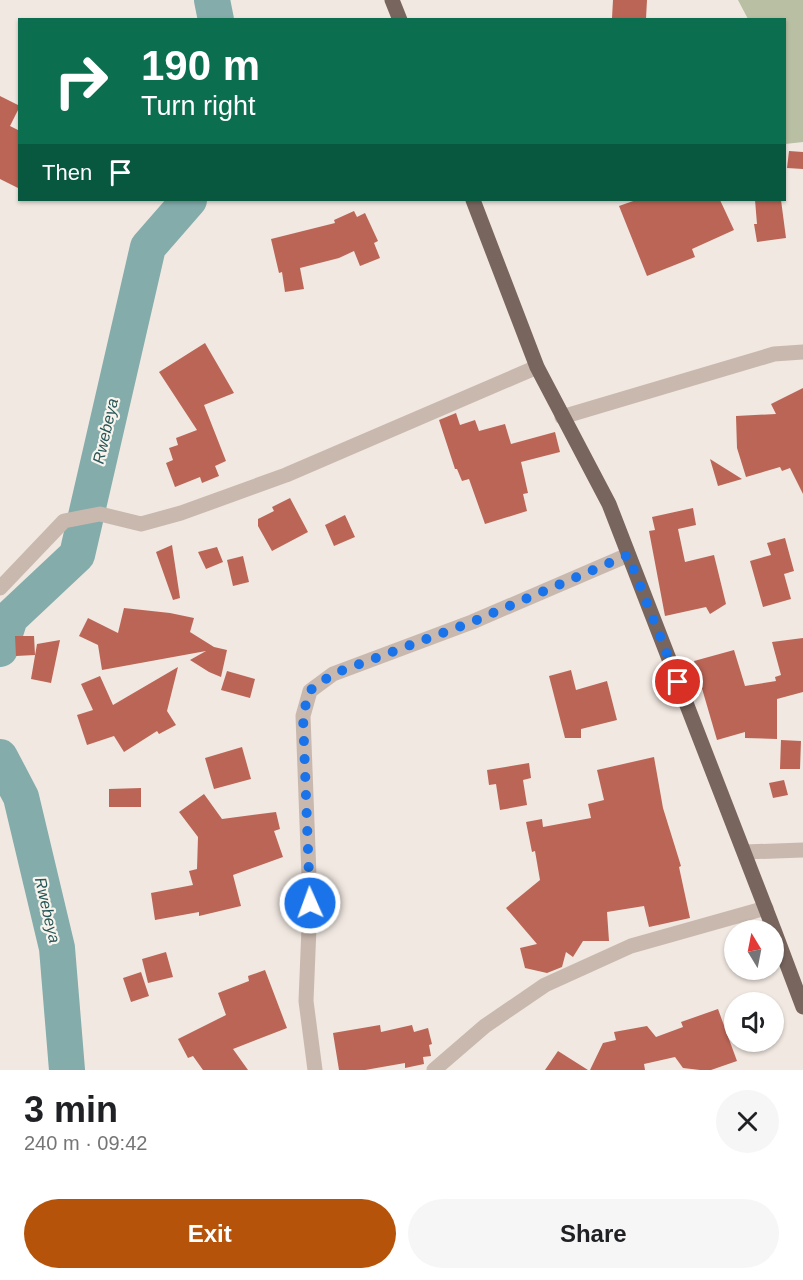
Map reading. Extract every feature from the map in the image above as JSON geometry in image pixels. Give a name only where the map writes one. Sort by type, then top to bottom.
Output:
[{"type":"main road","points":[[392,0],[399,18]]},
{"type":"main road","points":[[472,201],[537,367],[609,504],[770,920]]},
{"type":"main road","points":[[784,957],[803,1007]]},
{"type":"street","points":[[562,417],[774,354],[803,352]]},
{"type":"street","points":[[0,588],[64,521],[100,514],[141,524],[181,513],[286,475],[537,367]]},
{"type":"street","points":[[315,1070],[306,1001],[310,903],[303,716],[309,691],[333,674],[472,622],[628,555]]},
{"type":"street","points":[[745,852],[803,850]]},
{"type":"street","points":[[434,1070],[485,1026],[545,985],[631,946],[766,908]]},
{"type":"green space","points":[[738,0],[803,0],[803,142],[786,144],[786,18],[747,18]]},
{"type":"building","points":[[613,0],[647,0],[646,18],[612,18]]},
{"type":"building","points":[[0,96],[18,105],[10,126],[18,130],[18,188],[0,179]]},
{"type":"building","points":[[789,151],[803,152],[803,169],[787,168]]},
{"type":"building","points":[[633,201],[720,201],[734,230],[692,249],[695,257],[647,276],[619,206]]},
{"type":"building","points":[[755,201],[781,201],[786,238],[757,242],[754,224],[757,224]]},
{"type":"building","points":[[354,211],[357,217],[365,213],[378,241],[374,243],[380,258],[360,266],[354,251],[339,258],[300,268],[304,289],[285,292],[282,272],[279,273],[271,239],[335,223],[334,220]]},
{"type":"building","points":[[205,343],[234,393],[204,405],[226,461],[215,466],[219,476],[202,483],[200,477],[175,487],[166,463],[173,460],[169,448],[178,445],[176,438],[197,430],[159,372]]},
{"type":"building","points":[[803,388],[803,494],[790,468],[782,471],[780,467],[746,477],[737,448],[736,416],[776,414],[771,404]]},
{"type":"building","points":[[456,413],[460,425],[475,420],[479,431],[505,424],[511,444],[555,432],[560,452],[521,462],[528,493],[523,494],[527,511],[485,524],[469,479],[462,481],[455,469],[439,420]]},
{"type":"building","points":[[710,459],[742,479],[718,486]]},
{"type":"building","points":[[290,498],[308,532],[272,551],[258,526],[258,519],[274,511],[272,507]]},
{"type":"building","points":[[693,508],[696,525],[678,529],[685,562],[714,555],[726,604],[710,614],[706,607],[665,616],[649,531],[655,530],[652,517]]},
{"type":"building","points":[[345,515],[355,537],[334,546],[325,525]]},
{"type":"building","points":[[785,538],[794,571],[784,574],[791,599],[763,607],[750,561],[771,555],[767,543]]},
{"type":"building","points":[[172,545],[180,598],[173,600],[156,552]]},
{"type":"building","points":[[217,547],[223,562],[206,569],[198,552]]},
{"type":"building","points":[[243,556],[249,582],[233,586],[227,560]]},
{"type":"building","points":[[124,608],[194,618],[190,632],[214,647],[227,650],[221,677],[190,660],[206,651],[102,670],[98,645],[79,636],[88,618],[118,633]]},
{"type":"building","points":[[15,636],[34,636],[35,655],[16,656]]},
{"type":"building","points":[[803,638],[803,692],[777,699],[777,739],[745,738],[745,732],[717,740],[694,661],[734,650],[745,686],[776,681],[775,677],[781,675],[772,642]]},
{"type":"building","points":[[60,640],[51,683],[31,679],[37,644]]},
{"type":"building","points":[[178,667],[167,711],[176,725],[159,734],[157,731],[124,752],[114,736],[87,745],[77,715],[93,710],[81,684],[100,676],[113,705]]},
{"type":"building","points":[[571,670],[576,690],[607,681],[617,720],[581,729],[581,738],[565,738],[549,676]]},
{"type":"building","points":[[227,671],[255,679],[250,698],[221,690]]},
{"type":"building","points":[[781,740],[801,741],[800,769],[780,769]]},
{"type":"building","points":[[242,747],[251,779],[214,789],[205,758]]},
{"type":"building","points":[[654,757],[663,808],[681,866],[679,867],[690,918],[649,927],[644,906],[607,912],[609,941],[583,941],[573,957],[566,952],[562,967],[547,973],[525,968],[520,948],[537,944],[506,908],[540,880],[535,851],[532,852],[526,822],[542,819],[543,827],[591,818],[588,804],[604,800],[597,770]]},
{"type":"building","points":[[529,763],[531,778],[523,780],[527,805],[500,810],[496,784],[489,785],[487,770]]},
{"type":"building","points":[[784,780],[788,795],[773,798],[769,783]]},
{"type":"building","points":[[141,788],[141,807],[109,807],[109,789]]},
{"type":"building","points":[[204,794],[222,819],[276,812],[280,829],[274,831],[283,857],[233,875],[241,906],[199,916],[199,912],[155,920],[151,893],[193,885],[189,871],[197,869],[198,837],[179,812]]},
{"type":"building","points":[[166,952],[173,977],[148,983],[142,959]]},
{"type":"building","points":[[265,970],[287,1028],[233,1049],[248,1070],[203,1070],[193,1056],[188,1058],[178,1039],[226,1015],[218,993],[249,981],[248,976]]},
{"type":"building","points":[[141,972],[149,996],[131,1002],[123,978]]},
{"type":"building","points":[[718,1009],[724,1025],[724,1052],[734,1052],[737,1061],[711,1070],[700,1070],[683,1068],[675,1057],[644,1064],[645,1070],[590,1070],[603,1043],[616,1040],[614,1032],[647,1026],[656,1037],[683,1027],[681,1022]]},
{"type":"building","points":[[380,1025],[381,1032],[412,1025],[414,1032],[428,1028],[432,1044],[429,1045],[431,1056],[423,1057],[424,1064],[405,1068],[405,1063],[365,1070],[339,1070],[333,1033]]},
{"type":"building","points":[[558,1051],[588,1070],[545,1070]]},
{"type":"waterway","name":"Rwebeya","points":[[212,0],[216,18]]},
{"type":"waterway","name":"Rwebeya","points":[[0,649],[10,618],[77,555],[148,247],[188,201]]},
{"type":"waterway","name":"Rwebeya","points":[[0,757],[21,797],[57,948],[67,1070]]},
{"type":"route","points":[[310,903],[303,716],[309,691],[333,674],[472,622],[628,555],[678,682]]}]
